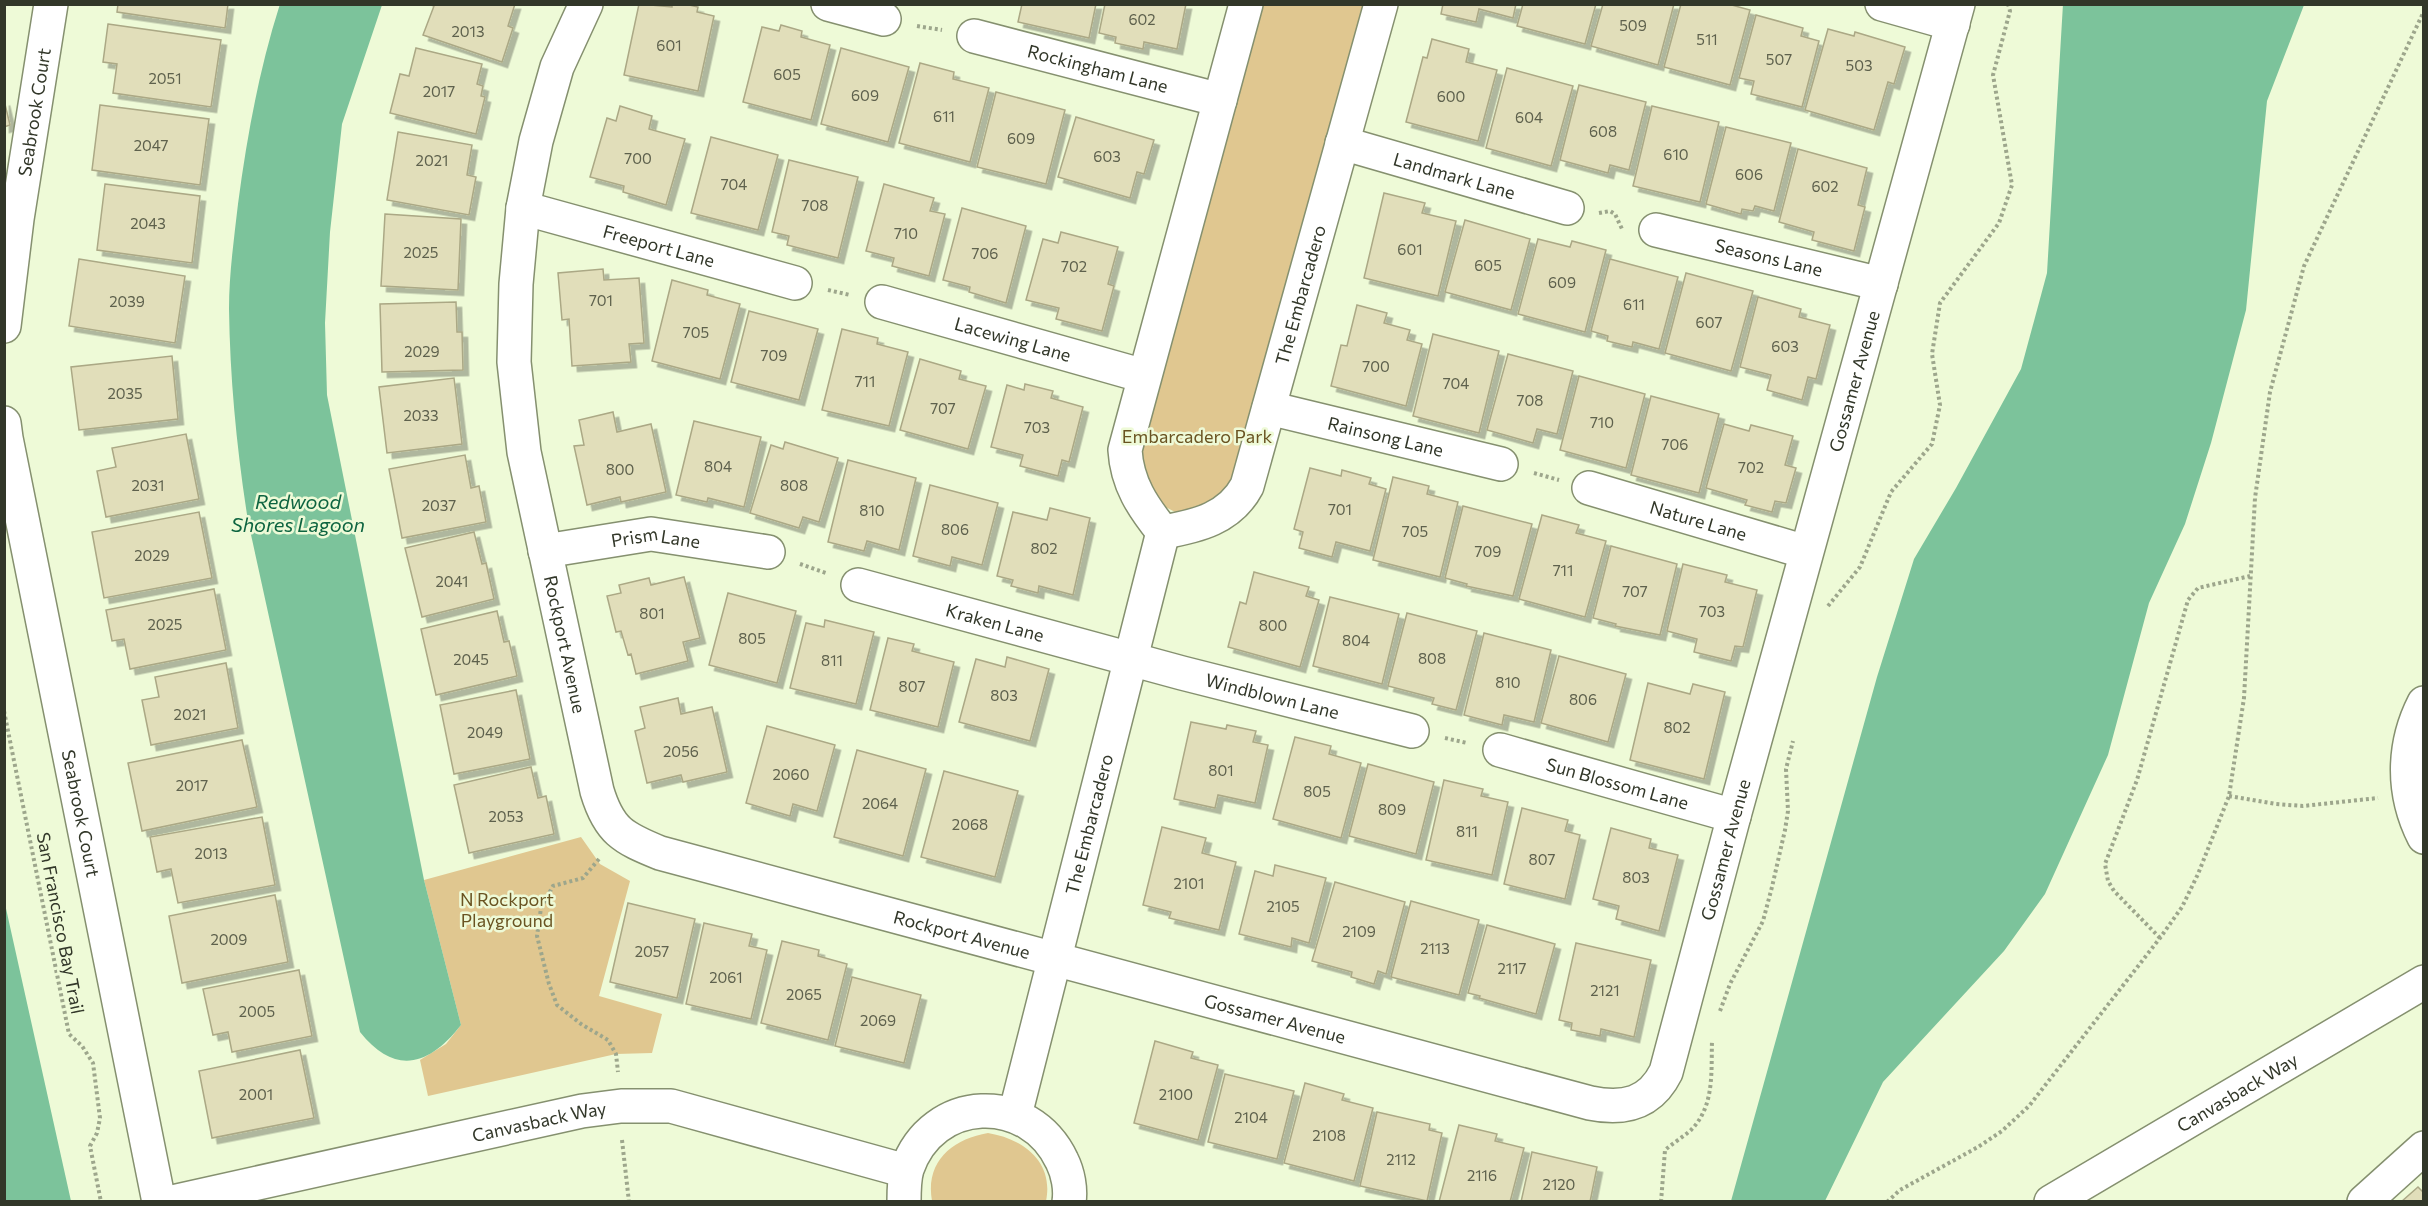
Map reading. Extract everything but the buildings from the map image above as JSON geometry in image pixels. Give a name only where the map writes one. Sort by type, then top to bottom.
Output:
[{"type":"street","name":"Seabrook Court","points":[[4,326],[17,219],[51,4]]},
{"type":"street","name":"Rockport Avenue","points":[[586,4],[557,68],[536,141],[523,208],[516,284],[514,362],[524,452],[597,791],[606,815],[620,834],[660,853],[1055,959]]},
{"type":"street","points":[[828,4],[884,20]]},
{"type":"street","points":[[1163,532],[1142,506],[1129,479],[1125,450],[1246,4]]},
{"type":"street","name":"The Embarcadero","points":[[1015,1115],[1163,532],[1196,526],[1228,511],[1240,500],[1247,486],[1381,4]]},
{"type":"street","points":[[1882,4],[1956,14]]},
{"type":"street","name":"Gossamer Avenue","points":[[1055,959],[1602,1106],[1627,1105],[1643,1099],[1657,1088],[1666,1072],[1806,552],[1956,14]]},
{"type":"street","name":"Rockingham Lane","points":[[974,36],[1220,100]]},
{"type":"street","name":"Landmark Lane","points":[[1342,143],[1567,208]]},
{"type":"street","name":"Freeport Lane","points":[[523,208],[795,283]]},
{"type":"street","name":"Seasons Lane","points":[[1656,230],[1881,284]]},
{"type":"street","name":"Lacewing Lane","points":[[882,302],[1144,376]]},
{"type":"street","name":"Rainsong Lane","points":[[1269,408],[1501,464]]},
{"type":"street","name":"Seabrook Court","points":[[4,423],[159,1202]]},
{"type":"street","name":"Nature Lane","points":[[1589,488],[1806,552]]},
{"type":"street","name":"Prism Lane","points":[[545,551],[651,534],[768,552]]},
{"type":"street","name":"Kraken Lane","points":[[858,585],[1132,659]]},
{"type":"street","name":"Windblown Lane","points":[[1132,659],[1412,731]]},
{"type":"street","points":[[2424,703],[2417,716],[2407,758],[2407,780],[2412,806],[2424,837]]},
{"type":"street","name":"Sun Blossom Lane","points":[[1500,750],[1734,816]]},
{"type":"street","name":"Canvasback Way","points":[[2051,1202],[2424,982]]},
{"type":"street","name":"Canvasback Way","points":[[172,1202],[582,1111],[621,1106],[670,1106],[905,1186]]},
{"type":"street","points":[[905,1186],[918,1146],[937,1126],[961,1114],[988,1110],[1015,1115],[1038,1128],[1056,1147],[1067,1170],[1069,1202]]},
{"type":"street","points":[[2364,1202],[2424,1148]]},
{"type":"path","points":[[1823,613],[1860,567],[1891,492],[1932,444],[1940,405],[1932,354],[1940,303],[1999,223],[2012,185],[1993,75],[2010,11],[2008,4]]},
{"type":"path","points":[[1887,1202],[1900,1190],[1978,1148],[2002,1131],[2029,1106],[2182,907],[2229,796],[2244,698],[2255,498],[2270,392],[2304,266],[2423,14]]},
{"type":"path","points":[[884,20],[974,36]]},
{"type":"path","points":[[1567,208],[1581,214],[1610,211],[1615,214],[1627,236],[1656,230]]},
{"type":"path","points":[[795,283],[882,302]]},
{"type":"path","points":[[1501,464],[1589,488]]},
{"type":"path","points":[[768,552],[858,585]]},
{"type":"path","points":[[2160,938],[2114,891],[2108,881],[2105,864],[2137,780],[2188,600],[2198,588],[2250,576]]},
{"type":"path","name":"San Francisco Bay Trail","points":[[4,711],[69,1034],[82,1046],[93,1063],[100,1118],[97,1133],[90,1146],[101,1202]]},
{"type":"path","points":[[1412,731],[1500,750]]},
{"type":"path","points":[[1717,1022],[1730,984],[1763,921],[1785,830],[1788,811],[1786,769],[1794,736]]},
{"type":"path","points":[[2229,796],[2303,806],[2388,797]]},
{"type":"path","points":[[620,834],[583,878],[553,886],[541,908],[537,936],[549,984],[557,1005],[580,1024],[608,1040],[616,1054],[623,1160],[629,1202]]},
{"type":"path","points":[[1661,1202],[1665,1150],[1692,1129],[1704,1110],[1710,1091],[1714,1032]]},
{"type":"green space","name":"Embarcadero Park","points":[[1260,5],[1367,5],[1243,469],[1223,502],[1177,513],[1156,502],[1138,460]]},
{"type":"green space","name":"N Rockport Playground","points":[[581,837],[600,864],[630,881],[599,996],[662,1014],[652,1053],[616,1054],[428,1096],[420,1060],[446,1044],[461,1025],[424,880]]},
{"type":"green space","points":[[988,1133],[1001,1136],[1024,1147],[1041,1164],[1047,1187],[1046,1201],[932,1201],[933,1175],[944,1155],[963,1141]]},
{"type":"water","name":"Redwood Shores Lagoon","points":[[280,4],[382,5],[342,124],[330,232],[325,323],[327,395],[424,880],[461,1025],[437,1050],[412,1060],[399,1060],[386,1055],[373,1046],[360,1032],[248,521],[241,468],[231,362],[229,309],[231,270],[238,204],[250,128],[260,78]]},
{"type":"water","points":[[2063,4],[2304,5],[2267,101],[2246,310],[2211,443],[2185,524],[2149,603],[2108,755],[2045,894],[2004,951],[1883,1082],[1825,1201],[1731,1201],[1877,677],[1914,559],[2021,369],[2047,273]]},
{"type":"water","points":[[5,904],[71,1201],[5,1201]]}]
